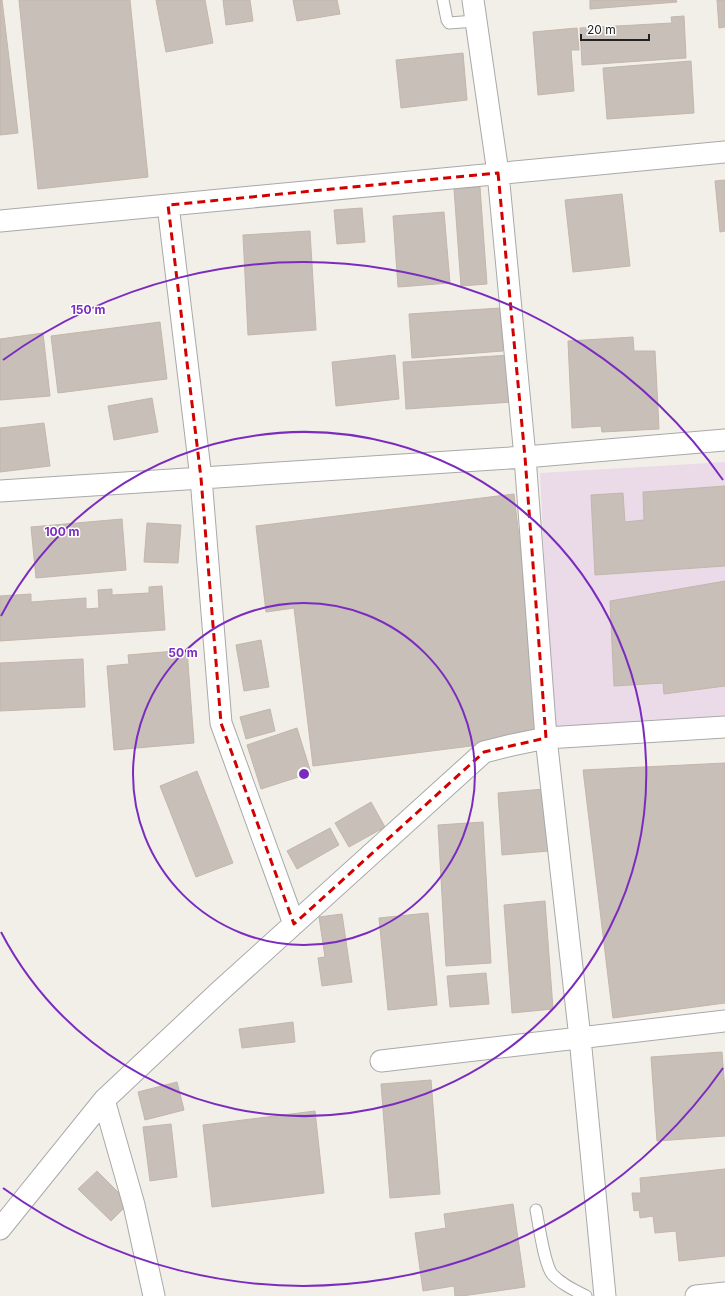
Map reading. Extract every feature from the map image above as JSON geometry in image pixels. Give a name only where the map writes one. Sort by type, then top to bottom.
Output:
[{"type":"street","points":[[473,0],[498,173],[525,457],[546,738],[580,1038],[605,1296]]},
{"type":"street","points":[[0,221],[725,152]]},
{"type":"street","points":[[168,205],[201,478],[220,723],[294,924]]},
{"type":"street","points":[[0,491],[525,457],[725,440]]},
{"type":"street","points":[[0,1229],[104,1100],[220,991],[484,752],[546,738],[725,727]]},
{"type":"street","points":[[380,1061],[725,1021]]},
{"type":"street","points":[[104,1100],[134,1205],[154,1296]]},
{"type":"street","points":[[696,1296],[725,1293]]},
{"type":"lane","points":[[443,0],[449,23],[475,21]]},
{"type":"lane","points":[[536,1210],[544,1251],[552,1273],[567,1287],[586,1296]]},
{"type":"highlighted area","points":[[498,173],[525,457],[546,738],[484,752],[294,924],[221,723],[201,478],[168,205]]},
{"type":"shaded area","points":[[725,462],[725,731],[553,741],[540,473]]},
{"type":"building","points":[[0,0],[2,0],[18,133],[0,135]]},
{"type":"building","points":[[19,0],[130,0],[148,177],[38,189]]},
{"type":"building","points":[[156,0],[205,0],[213,43],[166,52]]},
{"type":"building","points":[[223,0],[250,0],[253,21],[226,25]]},
{"type":"building","points":[[293,0],[337,0],[340,14],[297,21]]},
{"type":"building","points":[[590,0],[676,0],[677,2],[590,9]]},
{"type":"building","points":[[717,0],[725,0],[725,27],[719,28]]},
{"type":"building","points":[[684,16],[686,58],[582,65],[580,28],[672,23],[671,17]]},
{"type":"building","points":[[577,28],[579,50],[571,50],[574,91],[538,95],[533,32]]},
{"type":"building","points":[[463,53],[467,100],[401,108],[396,60]]},
{"type":"building","points":[[691,61],[694,113],[607,119],[603,68]]},
{"type":"building","points":[[725,180],[725,231],[720,232],[715,181]]},
{"type":"building","points":[[480,187],[487,284],[461,286],[454,189]]},
{"type":"building","points":[[622,194],[630,266],[573,272],[565,200]]},
{"type":"building","points":[[362,208],[365,242],[337,244],[334,210]]},
{"type":"building","points":[[444,212],[450,283],[398,287],[393,216]]},
{"type":"building","points":[[310,231],[316,330],[248,335],[243,235]]},
{"type":"building","points":[[500,308],[503,351],[412,358],[409,314]]},
{"type":"building","points":[[160,322],[167,379],[58,393],[51,336]]},
{"type":"building","points":[[43,333],[50,396],[0,400],[0,339]]},
{"type":"building","points":[[633,337],[634,351],[655,351],[659,429],[602,432],[601,426],[572,428],[568,341]]},
{"type":"building","points":[[395,355],[399,399],[336,406],[332,362]]},
{"type":"building","points":[[510,355],[513,402],[406,409],[403,362]]},
{"type":"building","points":[[152,398],[158,432],[114,440],[108,406]]},
{"type":"building","points":[[44,423],[50,466],[0,472],[0,428]]},
{"type":"building","points":[[725,486],[725,566],[595,575],[591,495],[623,493],[625,522],[644,520],[643,492]]},
{"type":"building","points":[[514,494],[542,737],[313,766],[294,608],[266,612],[256,526]]},
{"type":"building","points":[[122,519],[126,570],[36,578],[31,527]]},
{"type":"building","points":[[147,523],[181,525],[178,563],[144,562]]},
{"type":"building","points":[[725,581],[725,686],[664,694],[663,683],[614,686],[610,601]]},
{"type":"building","points":[[162,586],[165,630],[0,641],[0,596],[31,594],[31,602],[86,598],[86,609],[99,608],[98,590],[112,589],[112,595],[149,593],[149,587]]},
{"type":"building","points":[[261,640],[269,687],[244,691],[236,645]]},
{"type":"building","points":[[187,650],[194,743],[114,750],[107,666],[129,664],[128,655]]},
{"type":"building","points":[[83,659],[85,707],[0,711],[0,663]]},
{"type":"building","points":[[270,709],[275,731],[246,739],[240,717]]},
{"type":"building","points":[[297,728],[311,773],[261,789],[247,745]]},
{"type":"building","points":[[725,763],[725,1003],[613,1018],[583,770]]},
{"type":"building","points":[[197,771],[233,863],[196,877],[160,786]]},
{"type":"building","points":[[544,789],[549,851],[502,855],[498,793]]},
{"type":"building","points":[[371,802],[385,827],[349,847],[335,823]]},
{"type":"building","points":[[483,822],[491,963],[446,966],[438,825]]},
{"type":"building","points":[[330,828],[339,845],[297,869],[287,851]]},
{"type":"building","points":[[545,901],[553,1009],[512,1013],[504,905]]},
{"type":"building","points":[[428,913],[437,1005],[388,1010],[379,918]]},
{"type":"building","points":[[342,914],[352,982],[322,986],[318,958],[325,957],[319,917]]},
{"type":"building","points":[[486,973],[489,1004],[450,1007],[447,976]]},
{"type":"building","points":[[293,1022],[295,1042],[242,1048],[239,1029]]},
{"type":"building","points":[[722,1052],[725,1091],[725,1136],[657,1141],[651,1057]]},
{"type":"building","points":[[431,1080],[440,1194],[390,1198],[381,1084]]},
{"type":"building","points":[[177,1082],[184,1110],[145,1120],[138,1092]]},
{"type":"building","points":[[315,1111],[324,1193],[212,1207],[203,1125]]},
{"type":"building","points":[[171,1124],[177,1177],[150,1181],[143,1127]]},
{"type":"building","points":[[725,1169],[725,1256],[679,1261],[676,1231],[655,1233],[653,1216],[640,1218],[639,1210],[634,1211],[632,1193],[641,1193],[640,1178]]},
{"type":"building","points":[[97,1171],[129,1203],[111,1221],[78,1189]]},
{"type":"building","points":[[513,1204],[525,1287],[462,1296],[455,1296],[454,1286],[423,1291],[415,1233],[446,1228],[444,1214]]}]
